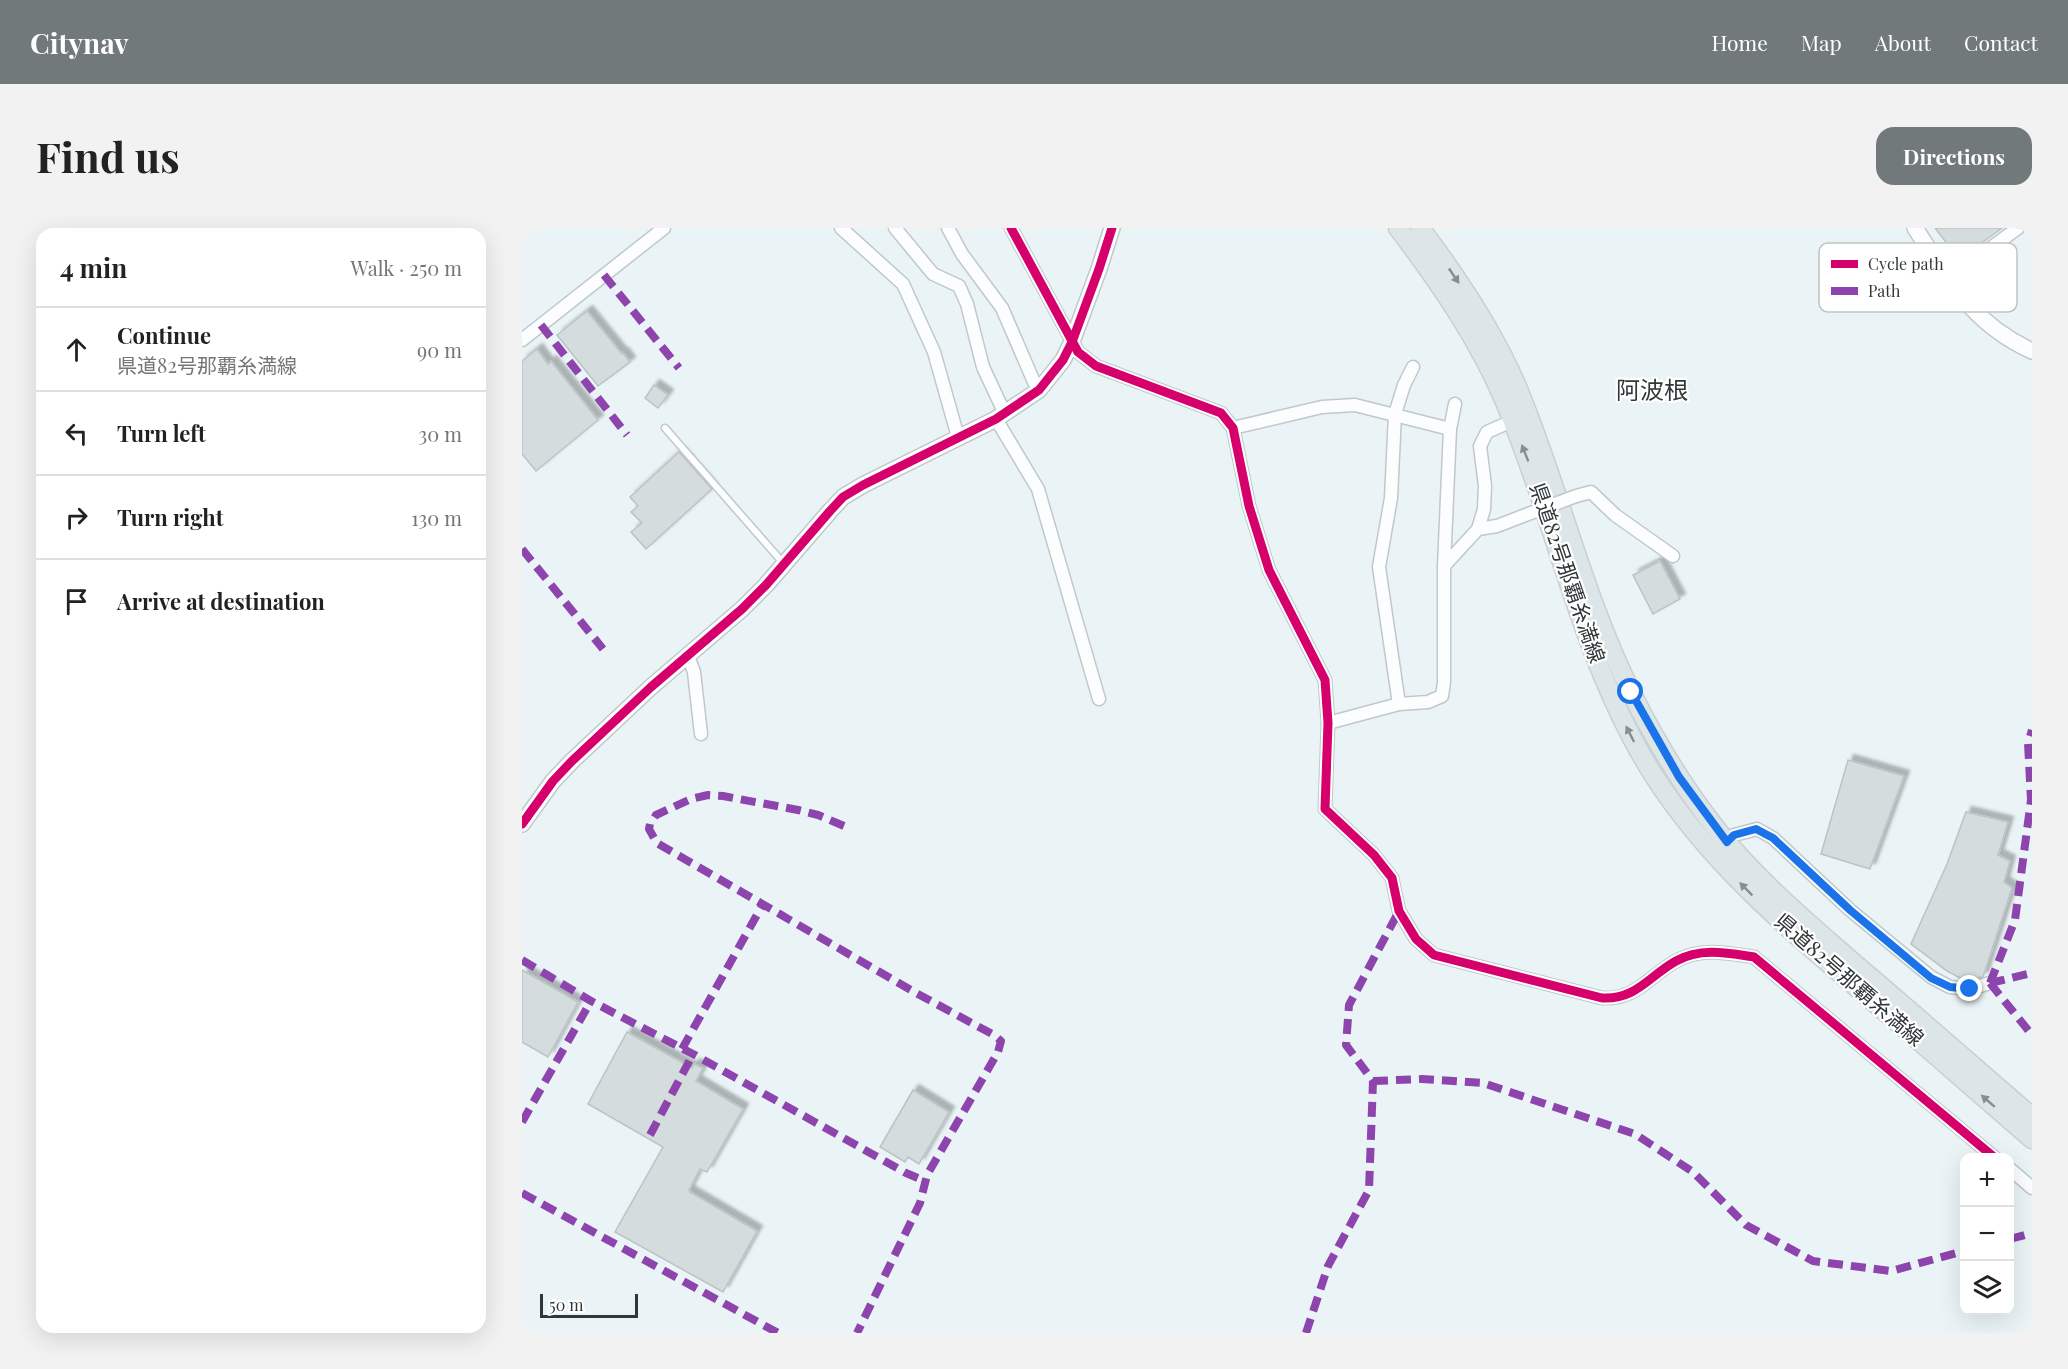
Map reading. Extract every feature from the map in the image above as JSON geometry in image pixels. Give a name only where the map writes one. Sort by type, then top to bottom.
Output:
[{"type":"main road","name":"県道82号那覇糸満線","points":[[1398,228],[1421,257],[1467,329],[1505,400],[1577,607],[1617,708],[1656,778],[1713,854],[1759,902],[2032,1139]]},
{"type":"main road","name":"県道82号那覇糸満線","points":[[1420,228],[1476,311],[1521,395],[1587,585],[1631,692],[1679,777],[1727,842],[1771,889],[2032,1117]]},
{"type":"street","points":[[522,340],[664,228]]},
{"type":"street","points":[[841,228],[903,284],[934,352],[958,437]]},
{"type":"street","points":[[895,228],[933,274],[959,286],[967,303],[983,367],[1001,416],[1038,489],[1099,699]]},
{"type":"street","points":[[948,228],[962,254],[1002,308],[1034,381],[1041,388]]},
{"type":"street","points":[[1011,228],[1078,352],[1096,366],[1221,413],[1233,428],[1248,506],[1269,570],[1325,680],[1328,723],[1325,809],[1374,855],[1392,878],[1399,911],[1416,939],[1434,955],[1602,998],[1616,999],[1628,995],[1677,960],[1719,951],[1754,957],[1989,1153]]},
{"type":"street","points":[[522,824],[572,761],[651,687],[742,609],[843,497],[1001,416],[1041,388],[1063,360],[1072,342],[1112,228]]},
{"type":"street","points":[[1915,228],[1924,243]]},
{"type":"street","points":[[1997,243],[2016,229]]},
{"type":"street","points":[[1976,312],[2006,337],[2032,351]]},
{"type":"street","points":[[1398,704],[1379,567],[1391,498],[1395,414],[1404,385],[1413,367]]},
{"type":"street","points":[[1328,723],[1398,704],[1428,702],[1442,696],[1444,566],[1450,429],[1455,404]]},
{"type":"street","points":[[1233,428],[1322,407],[1354,405],[1450,429]]},
{"type":"street","points":[[1444,566],[1478,529],[1484,509],[1485,486],[1480,446],[1487,432],[1512,421]]},
{"type":"street","points":[[1478,529],[1497,526],[1591,492],[1615,514],[1673,556]]},
{"type":"street","points":[[688,656],[694,672],[701,734]]},
{"type":"street","points":[[1713,854],[1734,835],[1756,829],[1773,838],[1850,910],[1931,978],[1950,987],[1970,989],[1990,983]]},
{"type":"street","points":[[2014,1173],[2032,1188]]},
{"type":"lane","points":[[665,429],[785,564]]},
{"type":"building","points":[[1935,228],[2002,228],[1981,243],[1947,243]]},
{"type":"building","points":[[587,311],[630,362],[598,386],[557,335]]},
{"type":"building","points":[[537,349],[548,364],[551,361],[598,420],[536,471],[522,454],[522,361]]},
{"type":"building","points":[[654,385],[668,395],[658,408],[645,398]]},
{"type":"building","points":[[679,452],[712,489],[646,549],[631,532],[642,523],[631,512],[638,506],[630,497]]},
{"type":"building","points":[[1660,561],[1680,599],[1653,614],[1633,575]]},
{"type":"building","points":[[1848,760],[1904,776],[1870,869],[1821,854]]},
{"type":"building","points":[[1966,812],[2008,822],[1998,855],[2010,861],[2004,882],[2012,888],[1983,977],[1964,980],[1947,971],[1911,944],[1947,864]]},
{"type":"building","points":[[522,970],[578,1002],[548,1057],[522,1042]]},
{"type":"building","points":[[627,1032],[692,1068],[694,1064],[703,1068],[696,1081],[743,1109],[707,1172],[700,1169],[689,1190],[757,1231],[723,1292],[615,1232],[663,1147],[588,1104]]},
{"type":"building","points":[[913,1090],[949,1112],[919,1164],[908,1157],[905,1162],[880,1147]]},
{"type":"marked path","points":[[604,275],[679,368]]},
{"type":"marked path","points":[[541,325],[627,435]]},
{"type":"marked path","points":[[522,549],[603,649]]},
{"type":"marked path","points":[[1990,983],[2015,920],[2031,800],[2028,743],[2032,730]]},
{"type":"marked path","points":[[844,826],[818,815],[798,810],[708,795],[691,799],[656,815],[649,829],[657,843],[1001,1041],[998,1052],[927,1175],[920,1203],[857,1333]]},
{"type":"marked path","points":[[682,1049],[763,904]]},
{"type":"marked path","points":[[1306,1333],[1328,1266],[1369,1190],[1373,1081],[1346,1045],[1349,1005],[1399,911]]},
{"type":"marked path","points":[[522,960],[591,1001],[693,1054],[906,1173],[925,1181]]},
{"type":"marked path","points":[[1990,983],[2032,973]]},
{"type":"marked path","points":[[1990,983],[2032,1035]]},
{"type":"marked path","points":[[522,1122],[591,1001]]},
{"type":"marked path","points":[[650,1135],[693,1054]]},
{"type":"marked path","points":[[1373,1081],[1422,1079],[1483,1083],[1635,1134],[1693,1172],[1746,1225],[1813,1261],[1891,1271],[1960,1252]]},
{"type":"marked path","points":[[522,1193],[778,1333]]},
{"type":"marked path","points":[[2014,1238],[2032,1233]]},
{"type":"cycle path","points":[[1011,228],[1078,352],[1096,366],[1221,413],[1233,428],[1249,506],[1269,570],[1325,680],[1328,723],[1325,809],[1374,855],[1392,878],[1399,911],[1416,939],[1434,955],[1602,998],[1614,998],[1633,991],[1676,961],[1695,954],[1715,952],[1754,957],[1989,1153]]},
{"type":"cycle path","points":[[522,824],[553,781],[572,761],[651,687],[742,609],[843,497],[996,419],[1039,390],[1063,360],[1072,342],[1112,228]]},
{"type":"district","name":"阿波根","points":[[1652,391]]},
{"type":"route","points":[[1631,692],[1679,777],[1727,842],[1734,835],[1756,829],[1773,838],[1850,910],[1931,978],[1950,987],[1970,989]]}]
